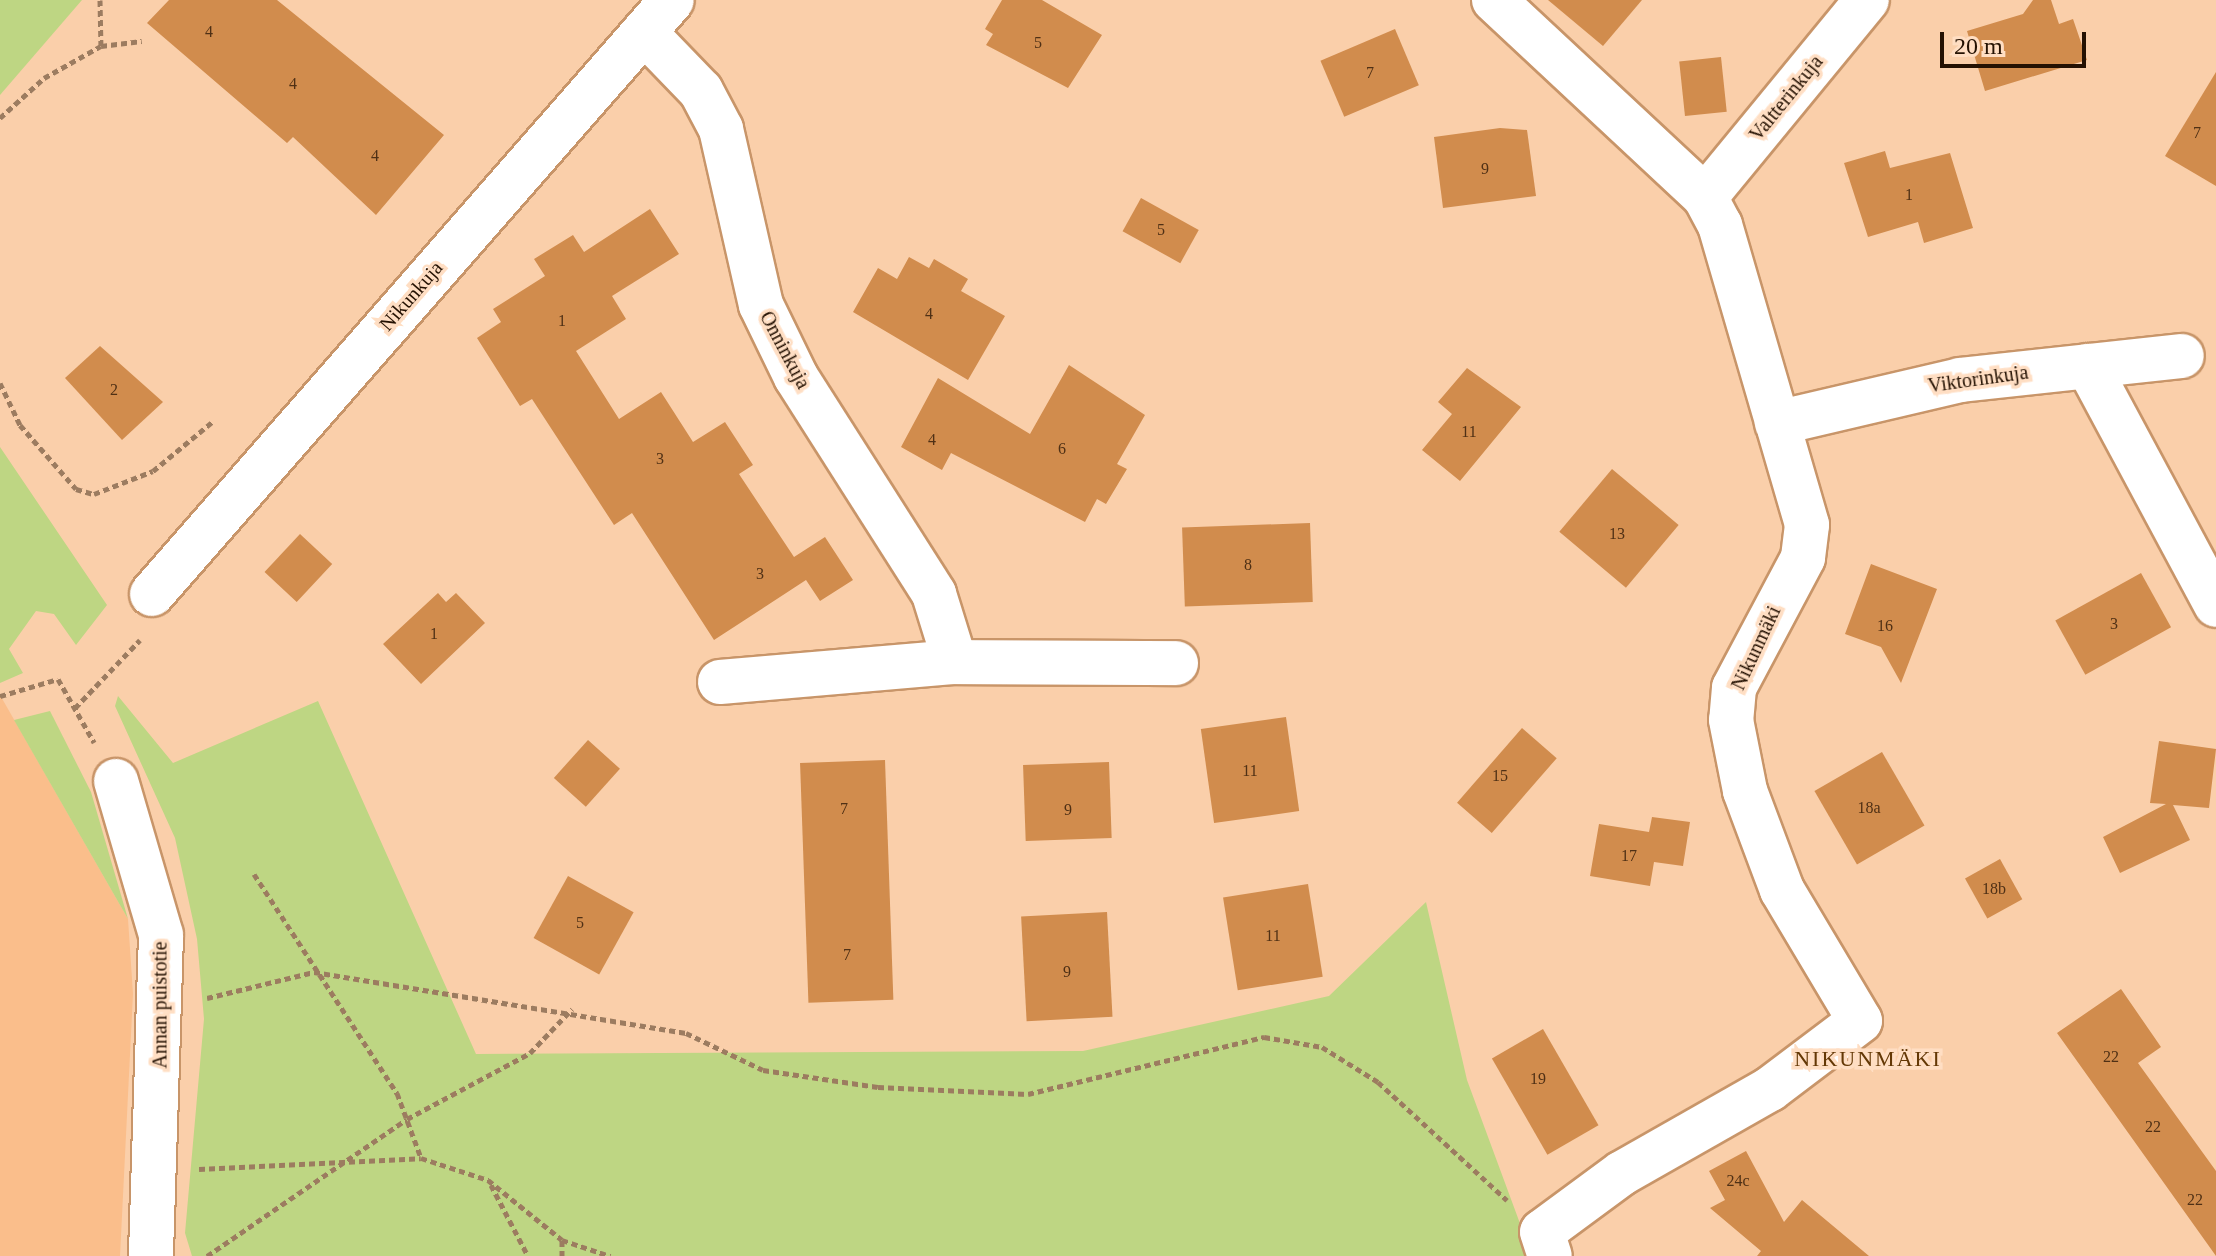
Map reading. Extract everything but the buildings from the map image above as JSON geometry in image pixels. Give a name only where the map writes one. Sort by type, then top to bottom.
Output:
[{"type":"street","name":"Nikunkuja","points":[[152,594],[672,0]]},
{"type":"street","name":"Nikunmäki","points":[[1494,0],[1705,197],[1807,525],[1803,558],[1734,688],[1731,720],[1745,791],[1782,890],[1860,1021],[1770,1089],[1622,1173],[1546,1244]]},
{"type":"street","name":"Valtterinkuja","points":[[1705,197],[1867,0]]},
{"type":"street","name":"Onninkuja","points":[[644,32],[701,91],[721,129],[761,305],[796,377],[934,594],[955,662]]},
{"type":"street","name":"Viktorinkuja","points":[[1777,423],[1947,382],[2182,356]]},
{"type":"street","points":[[2088,366],[2216,605]]},
{"type":"street","points":[[720,682],[955,662],[1176,663]]},
{"type":"street","name":"Annan puistotie","points":[[116,781],[158,923],[161,1009],[151,1256]]},
{"type":"path","points":[[100,0],[101,46]]},
{"type":"path","points":[[0,118],[44,78],[101,46],[142,41]]},
{"type":"path","points":[[0,383],[20,425],[76,489],[94,494],[153,471],[212,422]]},
{"type":"path","points":[[75,708],[166,610],[152,594]]},
{"type":"path","points":[[0,696],[58,679],[116,781]]},
{"type":"path","points":[[254,874],[407,1119],[421,1158]]},
{"type":"path","points":[[161,1009],[314,972],[480,1002],[572,1009],[686,1033],[763,1070],[893,1088],[1028,1094],[1264,1037],[1322,1047],[1378,1082],[1546,1244]]},
{"type":"path","points":[[207,1256],[407,1119],[530,1053],[572,1009]]},
{"type":"path","points":[[156,1173],[349,1156],[421,1158],[488,1180],[562,1240],[610,1256]]},
{"type":"path","points":[[488,1180],[528,1256]]},
{"type":"path","points":[[562,1240],[562,1256]]},
{"type":"shaded area","points":[[0,695],[128,919],[133,994],[120,1256],[0,1256]]},
{"type":"green space","points":[[0,0],[82,0],[0,95]]},
{"type":"green space","points":[[0,447],[107,605],[76,645],[54,614],[36,611],[9,649],[23,673],[0,683]]},
{"type":"green space","points":[[118,696],[173,763],[318,701],[476,1054],[1083,1051],[1329,996],[1426,902],[1467,1080],[1532,1256],[192,1256],[185,1233],[204,1019],[197,939],[175,838],[115,706]]},
{"type":"green space","points":[[50,711],[91,792],[128,919],[14,720]]},
{"type":"district","name":"NIKUNMÄKI","points":[[1868,1059]]}]
